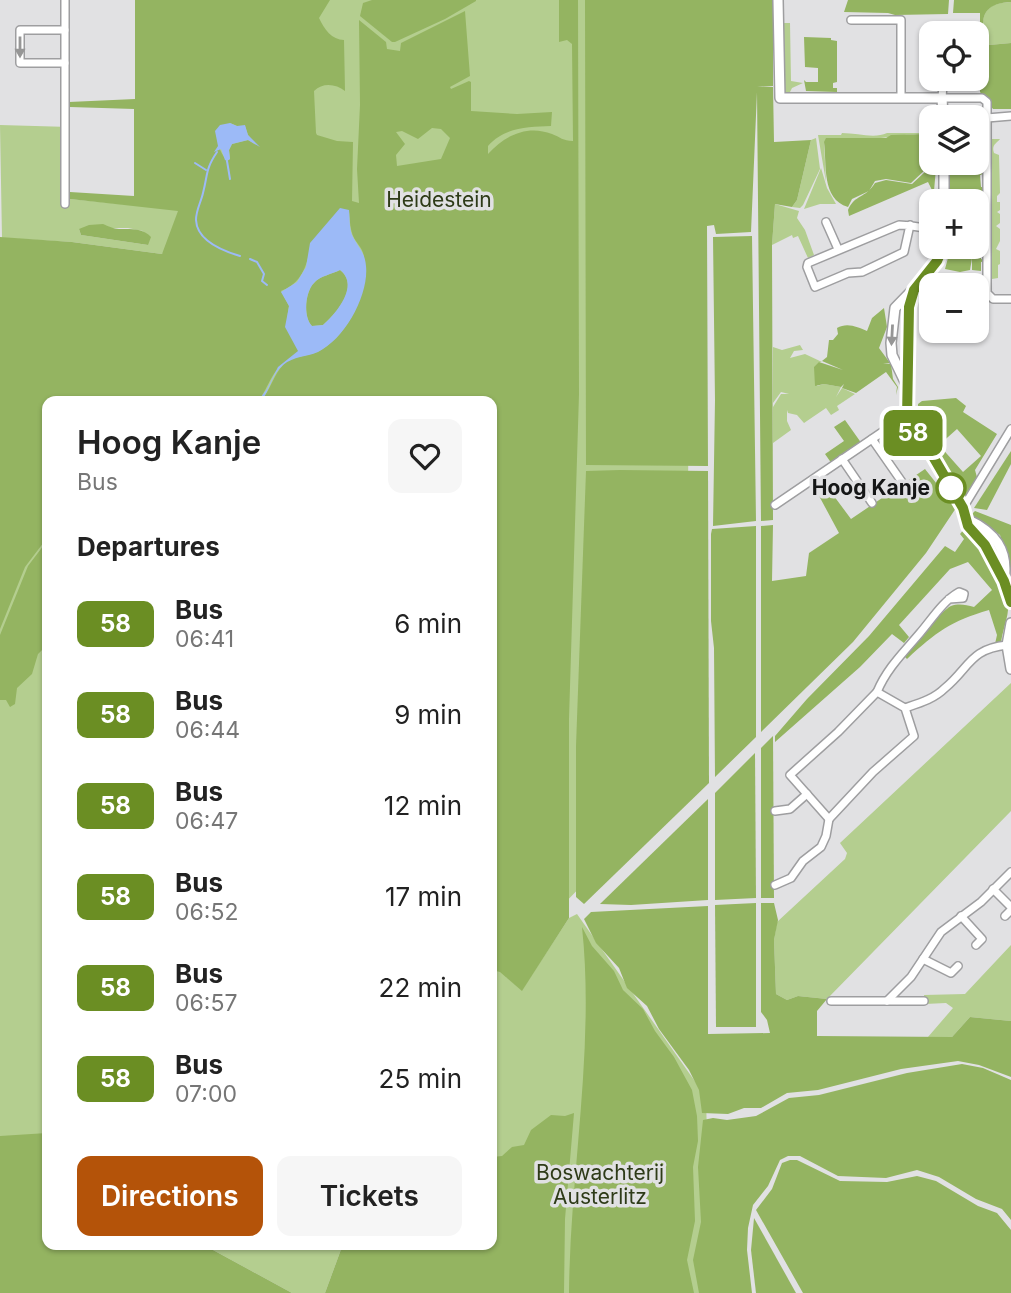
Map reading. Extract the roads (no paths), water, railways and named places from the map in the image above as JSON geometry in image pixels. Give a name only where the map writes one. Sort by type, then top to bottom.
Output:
[{"type":"street","points":[[65,0],[65,204]]},
{"type":"street","points":[[778,0],[780,98],[982,98],[987,105]]},
{"type":"street","points":[[851,20],[901,20],[901,98]]},
{"type":"street","points":[[65,30],[20,30],[20,63],[65,63]]},
{"type":"street","points":[[942,91],[942,105]]},
{"type":"street","points":[[989,118],[1011,117]]},
{"type":"street","points":[[987,175],[987,293],[993,299],[1011,299]]},
{"type":"street","points":[[826,222],[838,249]]},
{"type":"street","points":[[910,225],[904,252],[862,272],[848,273],[815,287],[808,263],[890,228],[910,225],[919,226]]},
{"type":"street","points":[[906,384],[897,368],[891,343],[895,308],[900,300],[914,290],[938,259]]},
{"type":"street","points":[[914,290],[909,307],[906,384],[910,429],[931,453],[963,508],[968,526],[985,545],[1011,598]]},
{"type":"street","points":[[775,505],[897,422],[907,418]]},
{"type":"street","points":[[963,508],[1011,429]]},
{"type":"street","points":[[873,439],[902,482]]},
{"type":"street","points":[[842,459],[872,503]]},
{"type":"street","points":[[829,818],[790,775],[877,692],[890,667],[949,599]]},
{"type":"street","points":[[1011,623],[1007,645],[1011,669]]},
{"type":"street","points":[[905,708],[937,695],[977,654],[986,649],[1007,645]]},
{"type":"street","points":[[775,885],[791,877],[803,861],[821,847],[827,836],[829,818],[873,772],[914,737],[905,708],[877,692]]},
{"type":"street","points":[[775,811],[790,809],[807,794]]},
{"type":"street","points":[[887,1001],[906,984],[941,932],[1011,872]]},
{"type":"street","points":[[993,889],[1009,911]]},
{"type":"street","points":[[961,916],[982,939],[976,946]]},
{"type":"street","points":[[923,959],[951,974],[958,966]]},
{"type":"street","points":[[831,1002],[924,1001]]},
{"type":"water","points":[[220,125],[245,125],[248,135],[260,147],[248,140],[232,144],[229,150],[230,159],[227,161],[221,149],[214,152],[218,146],[215,131]]},
{"type":"water","points":[[340,208],[349,210],[352,234],[365,261],[366,277],[359,303],[346,327],[328,346],[283,365],[264,396],[262,396],[278,367],[298,351],[285,327],[289,306],[281,292],[297,282],[306,267],[310,243]],"holes":[[[340,270],[348,283],[344,299],[334,314],[323,325],[312,326],[306,311],[307,298],[314,283]]]},
{"type":"waterway","points":[[217,152],[209,168],[198,209],[197,227],[212,244],[240,256]]},
{"type":"waterway","points":[[227,161],[230,179]]},
{"type":"waterway","points":[[195,163],[206,170]]},
{"type":"waterway","points":[[250,259],[257,262],[264,274],[262,281],[267,285]]},
{"type":"place","name":"Hoog Kanje","points":[[951,488]]},
{"type":"park label","name":"Heidestein","points":[[439,200]]},
{"type":"park label","name":"Boswachterij Austerlitz","points":[[600,1185]]}]
